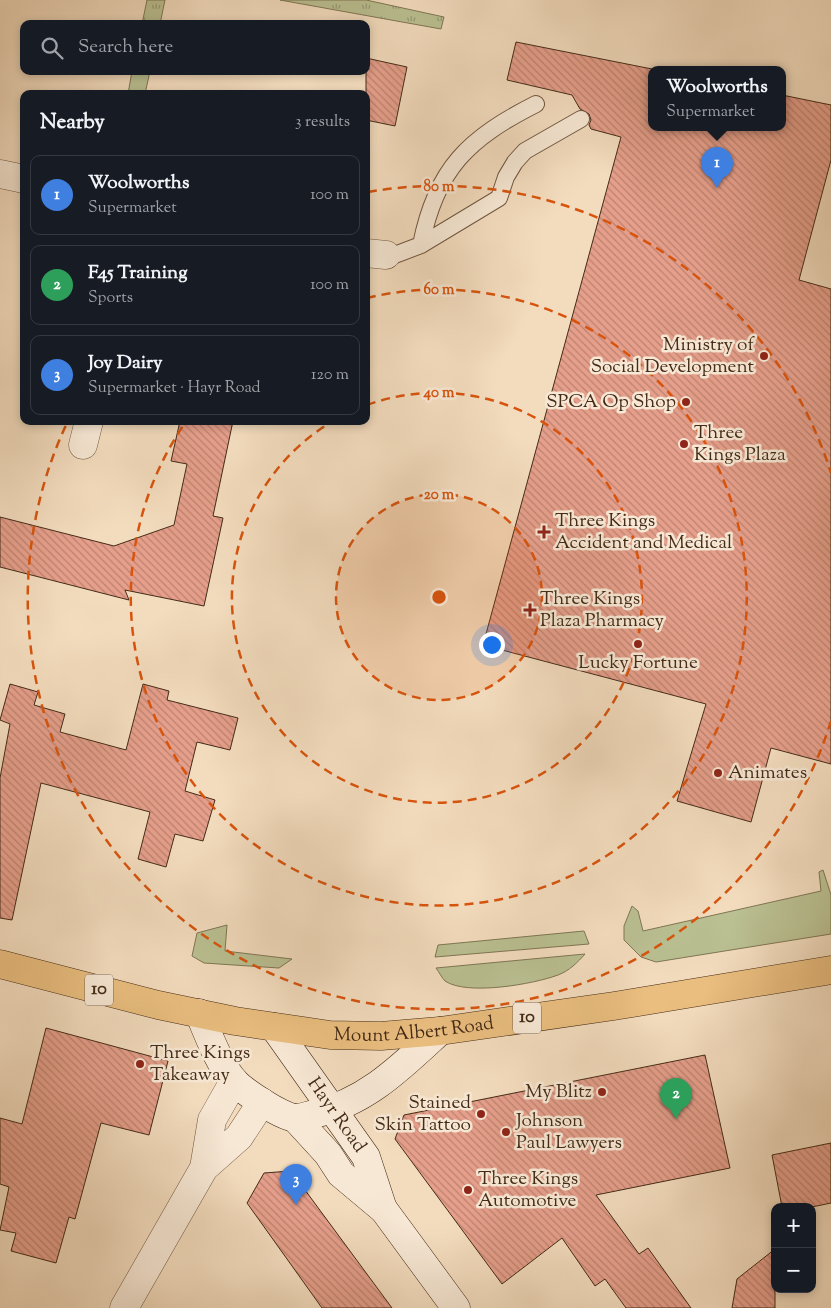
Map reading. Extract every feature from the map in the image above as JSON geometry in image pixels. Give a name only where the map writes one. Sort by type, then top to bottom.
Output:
[{"type":"main road","points":[[0,174],[20,178]]},
{"type":"main road","name":"Mount Albert Road","points":[[0,964],[158,1005],[274,1028],[353,1036],[381,1036],[440,1031],[718,990],[831,970]]},
{"type":"main road","points":[[199,1013],[220,1059],[234,1082],[262,1102],[294,1118],[334,1109],[362,1096],[390,1077],[440,1031]]},
{"type":"main road","name":"Hayr Road","points":[[274,1028],[334,1109],[366,1157],[384,1210]]},
{"type":"main road","points":[[204,1168],[212,1120],[234,1082]]},
{"type":"main road","points":[[124,1308],[204,1168],[239,1137],[262,1102]]},
{"type":"main road","name":"Hayr Road","points":[[294,1118],[328,1154],[341,1174],[384,1210],[456,1308]]},
{"type":"lane","points":[[420,245],[426,216],[435,195],[464,150],[487,132],[536,104]]},
{"type":"lane","points":[[376,254],[392,256],[420,245],[499,198],[506,177],[515,162],[525,151],[581,118]]},
{"type":"green space","points":[[147,0],[165,0],[161,20],[143,20]]},
{"type":"green space","points":[[280,0],[366,0],[444,17],[441,29]]},
{"type":"green space","points":[[131,75],[149,75],[146,90],[129,90]]},
{"type":"green space","points":[[823,870],[831,895],[831,934],[656,962],[641,957],[624,940],[624,926],[632,906],[638,911],[643,931],[821,891],[819,872]]},
{"type":"green space","points":[[227,925],[225,951],[292,959],[279,968],[204,963],[192,956],[197,933]]},
{"type":"green space","points":[[584,931],[589,944],[435,957],[438,945]]},
{"type":"green space","points":[[585,954],[570,969],[558,975],[533,982],[501,987],[469,988],[455,985],[445,981],[436,968]]},
{"type":"building","name":"Three Kings Plaza","points":[[516,42],[648,68],[648,131],[786,131],[786,96],[831,105],[831,160],[799,280],[831,289],[831,764],[771,748],[751,822],[677,801],[706,704],[483,645],[621,137],[591,129],[589,114],[580,109],[572,95],[507,80]]},
{"type":"building","points":[[370,59],[407,67],[395,126],[370,121],[370,90],[366,90],[366,75],[370,75]]},
{"type":"building","points":[[179,425],[232,425],[213,516],[223,518],[204,606],[125,590],[129,600],[0,567],[0,517],[114,546],[174,525],[187,464],[171,461]]},
{"type":"building","points":[[10,684],[38,692],[34,705],[65,714],[60,732],[126,750],[143,684],[169,691],[167,700],[238,718],[230,750],[197,742],[185,791],[215,800],[203,841],[175,834],[166,867],[138,859],[150,812],[41,783],[12,920],[0,918],[0,778],[10,724],[0,720]]},
{"type":"building","points":[[46,1028],[168,1061],[149,1135],[101,1123],[75,1219],[69,1217],[56,1263],[11,1251],[16,1233],[0,1230],[9,1187],[0,1184],[0,1118],[22,1124]]},
{"type":"building","points":[[705,1055],[730,1168],[596,1195],[639,1254],[648,1248],[691,1308],[626,1308],[605,1279],[595,1286],[562,1238],[502,1284],[395,1139],[404,1115]]},
{"type":"building","points":[[831,1143],[831,1203],[816,1206],[816,1203],[781,1203],[772,1155]]},
{"type":"building","points":[[291,1171],[392,1308],[322,1308],[247,1203],[264,1173]]},
{"type":"building","points":[[771,1252],[771,1293],[775,1293],[775,1308],[732,1308],[737,1279]]},
{"type":"place","name":"Woolworths","points":[[717,188]]},
{"type":"place","name":"Ministry of Social Development","points":[[764,356]]},
{"type":"place","name":"SPCA Op Shop","points":[[686,402]]},
{"type":"place","name":"Three Kings Plaza","points":[[684,444]]},
{"type":"place","name":"Three Kings Accident and Medical","points":[[544,532]]},
{"type":"place","name":"Three Kings Plaza Pharmacy","points":[[530,610]]},
{"type":"place","name":"Lucky Fortune","points":[[638,644]]},
{"type":"place","name":"Animates","points":[[718,773]]},
{"type":"place","name":"Three Kings Takeaway","points":[[140,1064]]},
{"type":"place","name":"My Blitz","points":[[602,1092]]},
{"type":"place","name":"Stained Skin Tattoo","points":[[481,1114]]},
{"type":"place","name":"F45 Training","points":[[676,1119]]},
{"type":"place","name":"Johnson Paul Lawyers","points":[[506,1132]]},
{"type":"place","name":"Three Kings Automotive","points":[[468,1190]]},
{"type":"place","name":"Joy Dairy","points":[[296,1205]]}]
